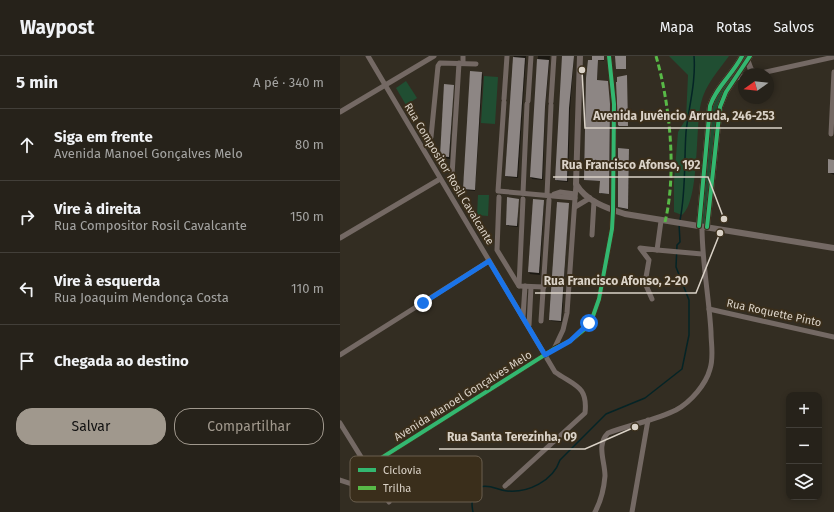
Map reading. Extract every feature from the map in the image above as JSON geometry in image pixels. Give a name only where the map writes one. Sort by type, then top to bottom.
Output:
[{"type":"street","name":"Rua Compositor Rosil Cavalcante","points":[[368,56],[384,86],[555,372],[582,390],[587,399],[585,413],[505,486]]},
{"type":"street","points":[[340,112],[432,56]]},
{"type":"street","points":[[456,56],[460,63]]},
{"type":"street","points":[[452,175],[460,63],[463,56]]},
{"type":"street","points":[[507,56],[498,191],[549,197],[575,196]]},
{"type":"street","points":[[523,193],[531,56]]},
{"type":"street","points":[[542,321],[549,197],[551,104],[554,56]]},
{"type":"street","points":[[554,349],[566,321],[575,207],[580,56]]},
{"type":"street","name":"Avenida Manoel Gonçalves Melo","points":[[384,456],[554,349],[570,341],[580,334],[593,316],[599,299],[605,258],[612,230],[614,104],[609,56]]},
{"type":"street","points":[[597,511],[603,490],[605,475],[602,449],[604,437],[608,433],[678,410],[705,382],[710,368],[712,357],[709,309],[702,254],[710,106],[715,92],[734,70],[742,56]]},
{"type":"street","points":[[774,71],[834,57]]},
{"type":"street","points":[[703,227],[720,107],[726,92],[749,59]]},
{"type":"street","points":[[431,137],[438,66],[440,63],[476,64]]},
{"type":"street","points":[[831,134],[834,72]]},
{"type":"street","points":[[340,238],[440,179]]},
{"type":"street","points":[[576,184],[581,191],[592,200],[613,211],[661,221],[834,248]]},
{"type":"street","points":[[499,197],[497,250],[519,286]]},
{"type":"street","points":[[519,286],[523,199]]},
{"type":"street","points":[[575,207],[592,200]]},
{"type":"street","points":[[592,200],[592,235]]},
{"type":"street","points":[[657,250],[661,221]]},
{"type":"street","points":[[652,299],[646,283],[649,260],[640,248],[702,254]]},
{"type":"street","points":[[340,355],[489,261]]},
{"type":"street","points":[[519,286],[544,287]]},
{"type":"street","points":[[523,318],[528,287]]},
{"type":"street","points":[[528,287],[528,326]]},
{"type":"street","name":"Rua Roquette Pinto","points":[[709,309],[834,337]]},
{"type":"street","points":[[632,512],[648,420]]},
{"type":"street","points":[[340,422],[360,456]]},
{"type":"street","points":[[340,480],[350,483]]},
{"type":"green space","points":[[669,56],[729,56],[713,78],[703,96],[699,114],[696,163],[692,195],[688,207],[682,215],[674,212],[674,181],[678,132],[686,119],[688,75]]},
{"type":"green space","points":[[744,56],[749,56],[741,68],[738,68],[738,73],[719,102],[706,224],[701,224],[712,108],[714,100]]},
{"type":"green space","points":[[484,76],[498,77],[495,124],[481,123]]},
{"type":"green space","points":[[406,81],[417,98],[406,105],[396,88]]},
{"type":"green space","points":[[478,195],[489,195],[488,216],[477,215]]},
{"type":"building","points":[[562,56],[574,56],[569,108],[567,181],[555,180]]},
{"type":"building","points":[[592,56],[604,56],[604,60],[598,60],[597,80],[608,81],[610,104],[609,194],[599,193],[600,181],[584,180],[586,78],[588,60],[592,60]]},
{"type":"building","points":[[615,56],[626,56],[626,69],[616,69]]},
{"type":"building","points":[[513,57],[525,58],[517,177],[505,176]]},
{"type":"building","points":[[537,59],[549,60],[545,107],[542,179],[530,177]]},
{"type":"building","points":[[470,71],[482,72],[475,190],[463,189]]},
{"type":"building","points":[[627,75],[628,126],[619,126],[616,82],[617,77]]},
{"type":"building","points":[[444,84],[454,85],[449,157],[440,156]]},
{"type":"building","points":[[618,148],[629,149],[628,209],[618,207]]},
{"type":"building","points":[[828,159],[834,160],[834,173],[828,173]]},
{"type":"building","points":[[507,197],[519,199],[517,226],[506,225]]},
{"type":"building","points":[[533,199],[544,200],[539,273],[528,272]]},
{"type":"building","points":[[557,202],[569,203],[561,321],[549,320]]},
{"type":"waterway","points":[[680,220],[684,187],[686,132],[694,75],[694,56]]},
{"type":"waterway","points":[[482,486],[515,491],[531,488],[546,480],[557,467],[560,460],[606,414],[645,398],[682,369],[689,335],[689,300],[676,267],[677,245],[680,242],[679,224]]},
{"type":"waterway","points":[[472,502],[473,512]]},
{"type":"marked path","points":[[656,56],[665,95],[670,139],[671,182],[665,222]]},
{"type":"cycle path","points":[[384,456],[554,349],[570,341],[585,329],[593,316],[599,299],[612,229],[614,104],[609,56]]},
{"type":"cycle path","points":[[699,226],[710,106],[716,93],[742,56]]},
{"type":"cycle path","points":[[707,227],[720,107],[726,92],[750,56]]},
{"type":"place","name":"Avenida Juvêncio Arruda, 246-253","points":[[582,70]]},
{"type":"place","name":"Rua Francisco Afonso, 192","points":[[724,219]]},
{"type":"place","name":"Rua Francisco Afonso, 2-20","points":[[720,233]]},
{"type":"place","name":"Rua Santa Terezinha, 09","points":[[635,427]]},
{"type":"route","points":[[423,303],[489,261],[545,355],[580,334],[589,323]]}]
